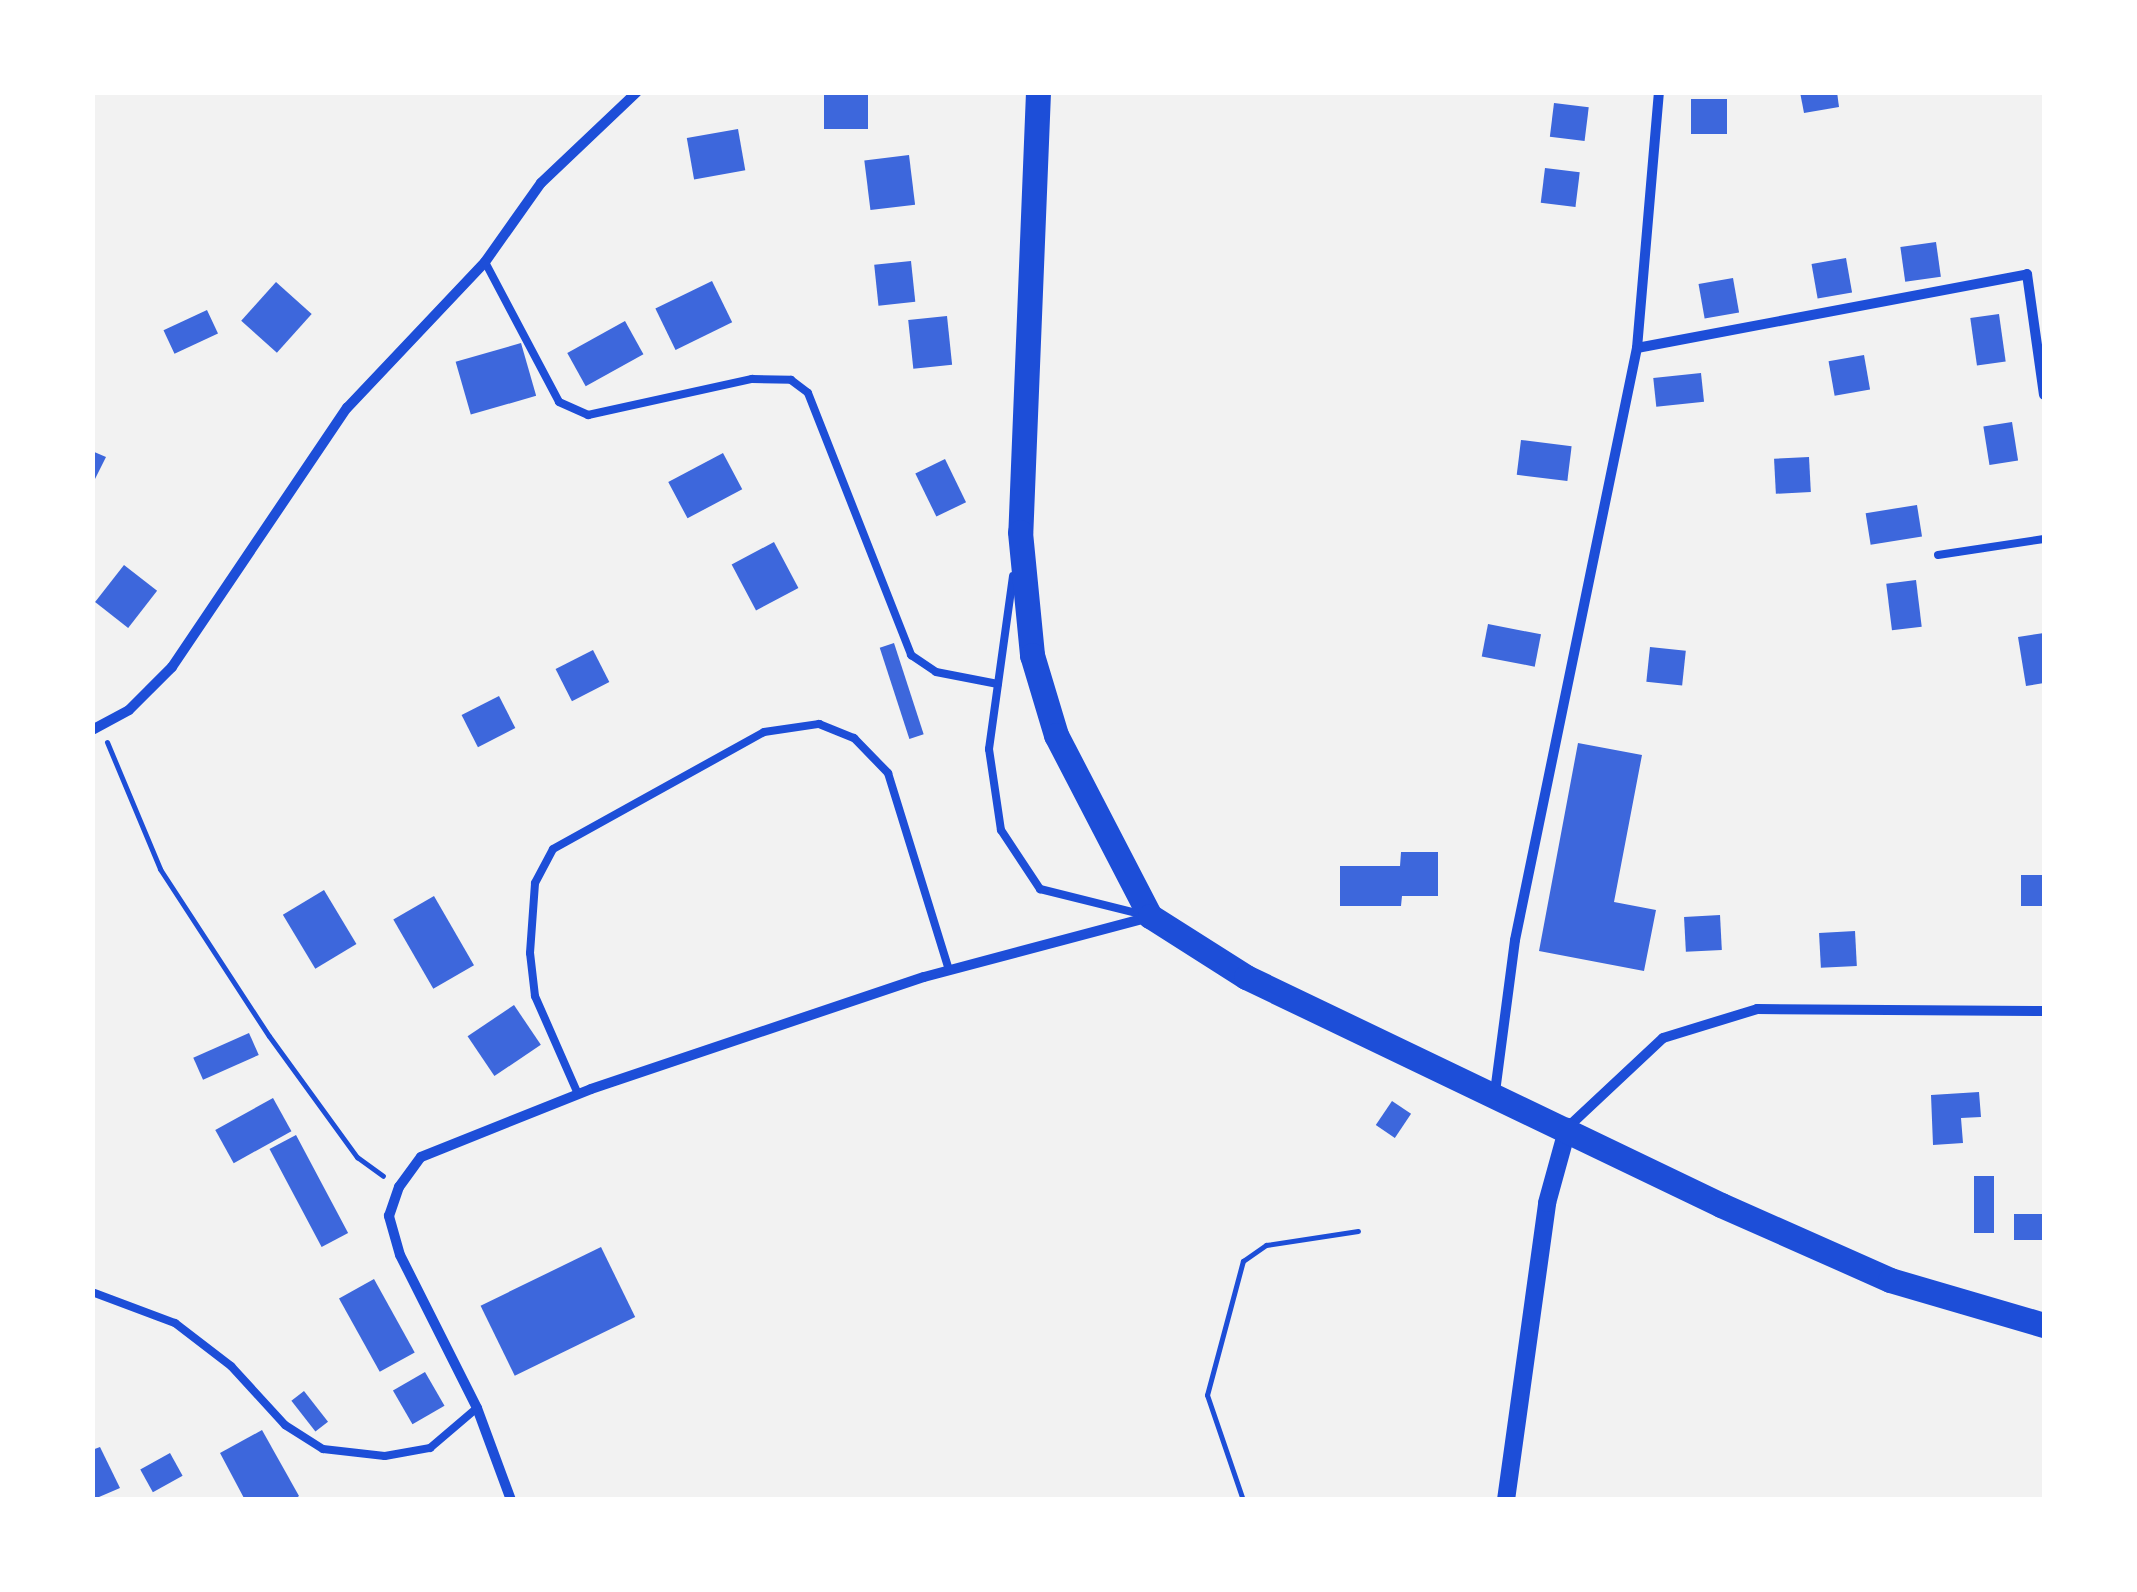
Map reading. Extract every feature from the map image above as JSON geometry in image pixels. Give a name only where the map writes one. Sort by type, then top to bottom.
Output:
[{"type":"main road","points":[[1038,92],[1020,532],[1032,655],[1056,735],[1150,916],[1246,977],[1890,1280],[2044,1324]]},
{"type":"street","points":[[97,728],[129,710],[172,667],[346,408],[485,262],[540,184],[637,92]]},
{"type":"street","points":[[1495,1094],[1515,940],[1636,348],[1659,92]]},
{"type":"street","points":[[1636,348],[2027,274],[2044,394]]},
{"type":"street","points":[[512,1500],[477,1408],[400,1254],[389,1216],[399,1187],[421,1157],[578,1094],[949,970],[1150,916]]},
{"type":"street","points":[[1506,1500],[1547,1204],[1568,1126],[1663,1038],[1756,1009],[2044,1011]]},
{"type":"lane","points":[[485,262],[558,402],[588,415],[752,379],[791,380],[808,393],[911,655],[936,672],[998,684]]},
{"type":"lane","points":[[1020,532],[989,749],[1001,830],[1040,889],[1150,916]]},
{"type":"lane","points":[[1938,555],[2044,540]]},
{"type":"lane","points":[[578,1094],[535,996],[530,953],[535,882],[553,849],[764,732],[819,724],[854,738],[888,773],[949,970]]},
{"type":"lane","points":[[92,1292],[175,1324],[230,1366],[285,1425],[323,1450],[385,1456],[430,1448],[477,1408]]},
{"type":"path","points":[[97,728],[160,869],[357,1156],[399,1187]]},
{"type":"path","points":[[1243,1500],[1207,1395],[1243,1260],[1266,1245],[1358,1231]]},
{"type":"building","points":[[824,92],[868,92],[868,129],[824,129]]},
{"type":"building","points":[[1800,92],[1837,92],[1839,107],[1804,113]]},
{"type":"building","points":[[1691,99],[1727,99],[1727,134],[1691,134]]},
{"type":"building","points":[[1554,103],[1589,107],[1585,141],[1550,137]]},
{"type":"building","points":[[738,129],[745,170],[694,179],[687,138]]},
{"type":"building","points":[[909,155],[915,205],[870,210],[864,160]]},
{"type":"building","points":[[1545,168],[1580,172],[1575,207],[1541,203]]},
{"type":"building","points":[[1936,242],[1941,277],[1905,282],[1900,247]]},
{"type":"building","points":[[1846,258],[1852,292],[1818,299],[1812,264]]},
{"type":"building","points":[[911,261],[915,302],[878,306],[874,265]]},
{"type":"building","points":[[1733,278],[1739,312],[1705,319],[1699,284]]},
{"type":"building","points":[[712,281],[732,322],[676,350],[655,309]]},
{"type":"building","points":[[276,282],[312,314],[277,353],[241,321]]},
{"type":"building","points":[[207,310],[218,334],[174,354],[163,330]]},
{"type":"building","points":[[1999,314],[2006,362],[1977,366],[1970,318]]},
{"type":"building","points":[[947,316],[952,365],[913,369],[908,320]]},
{"type":"building","points":[[625,321],[643,354],[586,386],[567,353]]},
{"type":"building","points":[[521,343],[536,396],[471,415],[456,362]]},
{"type":"building","points":[[1864,355],[1870,389],[1835,396],[1829,361]]},
{"type":"building","points":[[1701,373],[1704,402],[1656,407],[1653,378]]},
{"type":"building","points":[[2012,422],[2018,461],[1989,465],[1983,427]]},
{"type":"building","points":[[1521,440],[1572,446],[1567,481],[1517,475]]},
{"type":"building","points":[[92,451],[106,457],[92,485]]},
{"type":"building","points":[[723,453],[742,489],[688,518],[668,482]]},
{"type":"building","points":[[1809,457],[1811,492],[1776,494],[1774,459]]},
{"type":"building","points":[[945,459],[966,502],[936,517],[915,473]]},
{"type":"building","points":[[1917,505],[1922,537],[1871,545],[1866,513]]},
{"type":"building","points":[[774,542],[798,588],[756,610],[732,565]]},
{"type":"building","points":[[124,565],[157,591],[128,628],[95,602]]},
{"type":"building","points":[[1916,580],[1922,627],[1892,630],[1886,584]]},
{"type":"building","points":[[1488,624],[1541,634],[1535,667],[1482,656]]},
{"type":"building","points":[[2044,633],[2044,683],[2026,686],[2018,637]]},
{"type":"building","points":[[894,643],[924,734],[909,739],[880,648]]},
{"type":"building","points":[[1650,647],[1686,651],[1682,686],[1646,682]]},
{"type":"building","points":[[593,650],[609,682],[572,701],[556,669]]},
{"type":"building","points":[[499,696],[515,728],[478,747],[462,715]]},
{"type":"building","points":[[1578,743],[1642,755],[1614,902],[1656,910],[1644,971],[1539,951]]},
{"type":"building","points":[[1401,852],[1438,852],[1438,896],[1402,896],[1401,906],[1340,906],[1340,866],[1400,866]]},
{"type":"building","points":[[2021,875],[2044,875],[2044,906],[2021,906]]},
{"type":"building","points":[[324,890],[356,944],[315,969],[283,915]]},
{"type":"building","points":[[434,896],[474,965],[433,989],[393,920]]},
{"type":"building","points":[[1720,915],[1722,950],[1686,952],[1684,917]]},
{"type":"building","points":[[1855,931],[1857,966],[1821,968],[1819,933]]},
{"type":"building","points":[[514,1005],[541,1045],[494,1076],[468,1036]]},
{"type":"building","points":[[249,1033],[259,1055],[203,1080],[193,1058]]},
{"type":"building","points":[[1979,1092],[1981,1117],[1961,1118],[1963,1143],[1933,1145],[1931,1095]]},
{"type":"building","points":[[273,1098],[291,1131],[234,1163],[215,1130]]},
{"type":"building","points":[[1392,1101],[1411,1114],[1395,1138],[1376,1125]]},
{"type":"building","points":[[296,1135],[348,1233],[322,1247],[270,1149]]},
{"type":"building","points":[[1974,1176],[1994,1176],[1994,1233],[1974,1233]]},
{"type":"building","points":[[2014,1214],[2044,1214],[2044,1240],[2014,1240]]},
{"type":"building","points":[[601,1247],[635,1317],[515,1376],[481,1306]]},
{"type":"building","points":[[374,1279],[415,1352],[380,1372],[339,1298]]},
{"type":"building","points":[[425,1372],[444,1406],[412,1424],[393,1390]]},
{"type":"building","points":[[304,1391],[328,1422],[315,1432],[291,1401]]},
{"type":"building","points":[[262,1430],[299,1496],[294,1500],[245,1500],[220,1453]]},
{"type":"building","points":[[100,1447],[120,1488],[92,1500],[92,1450]]},
{"type":"building","points":[[170,1453],[183,1476],[153,1492],[140,1469]]}]
